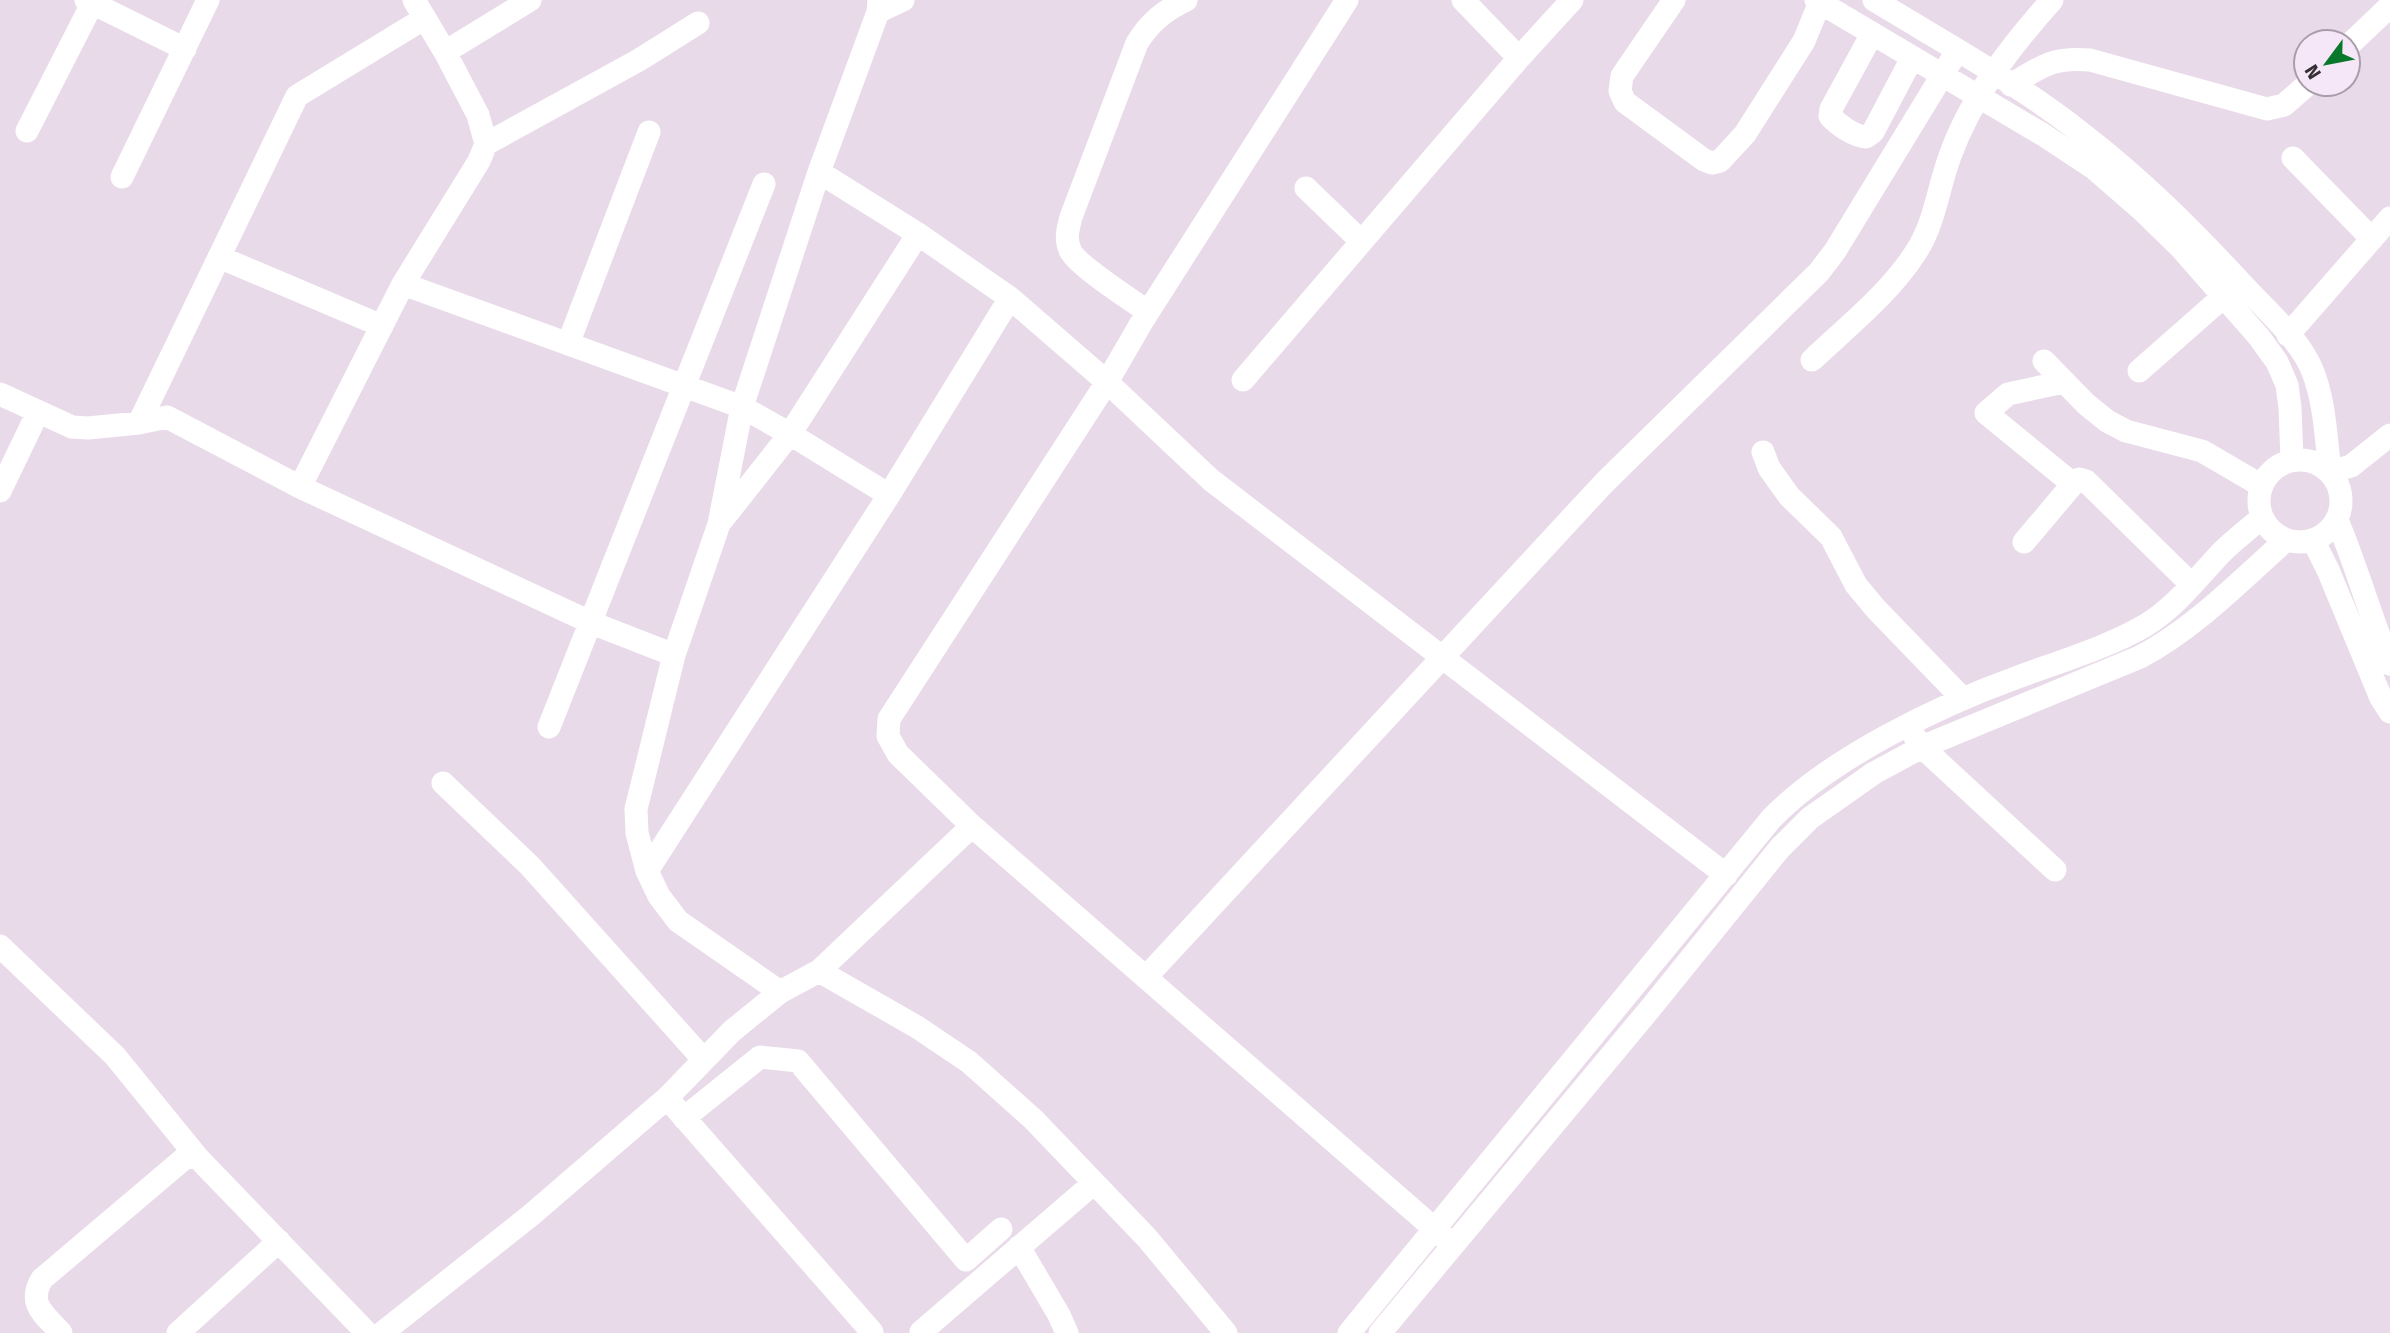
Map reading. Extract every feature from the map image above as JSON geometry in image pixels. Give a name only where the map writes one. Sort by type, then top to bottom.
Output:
[{"type":"street","points":[[122,177],[208,0]]},
{"type":"street","points":[[445,52],[530,0]]},
{"type":"street","points":[[776,995],[678,921],[659,896],[647,871],[637,832],[636,809],[674,655],[719,524],[741,407],[819,172],[878,6],[903,0]]},
{"type":"street","points":[[1347,0],[1148,312],[1107,382],[889,719],[888,736],[898,754],[972,826],[1453,1245]]},
{"type":"street","points":[[1463,0],[1519,58]]},
{"type":"street","points":[[1243,380],[1519,58],[1572,0]]},
{"type":"street","points":[[1674,0],[1622,76],[1620,91],[1625,102],[1704,160],[1712,163],[1720,161],[1745,134],[1804,41],[1818,1],[2042,134],[2095,169],[2180,247],[2259,337],[2277,362],[2287,385],[2292,460]]},
{"type":"street","points":[[1874,0],[2002,79],[2078,130],[2125,168],[2194,232],[2305,355],[2313,372],[2322,406],[2329,472]]},
{"type":"street","points":[[2002,79],[2028,27],[2052,0]]},
{"type":"street","points":[[27,131],[91,1],[185,49]]},
{"type":"street","points":[[1148,312],[1076,258],[1070,252],[1066,236],[1137,43],[1148,25],[1173,3]]},
{"type":"street","points":[[2362,33],[2390,6]]},
{"type":"street","points":[[139,423],[297,96],[420,9],[478,116],[486,144],[479,161],[403,284],[300,487]]},
{"type":"street","points":[[486,144],[639,60],[698,23]]},
{"type":"street","points":[[1872,34],[1831,108],[1830,116],[1835,122],[1860,136],[1866,137],[1873,132],[1912,58]]},
{"type":"street","points":[[1147,976],[1604,484],[1819,272],[1835,251],[1957,51]]},
{"type":"street","points":[[1812,360],[1892,284],[1917,251],[1927,234],[1950,155],[1978,96],[2002,79],[2054,61],[2070,59],[2090,61],[2267,109],[2284,105],[2292,98]]},
{"type":"street","points":[[568,344],[649,132]]},
{"type":"street","points":[[2293,158],[2372,239]]},
{"type":"street","points":[[819,172],[918,234],[1010,298],[1107,382],[1211,480],[1726,875]]},
{"type":"street","points":[[549,727],[764,184]]},
{"type":"street","points":[[1306,188],[1361,241]]},
{"type":"street","points":[[2288,335],[2390,218]]},
{"type":"street","points":[[719,524],[790,434],[918,234]]},
{"type":"street","points":[[219,257],[382,326]]},
{"type":"street","points":[[403,284],[741,407],[888,495]]},
{"type":"street","points":[[2139,371],[2223,297]]},
{"type":"street","points":[[647,871],[888,495],[1010,298]]},
{"type":"street","points":[[2044,360],[2106,421],[2126,431],[2202,452],[2262,486]]},
{"type":"street","points":[[2064,382],[2008,394],[1986,413],[2073,484]]},
{"type":"street","points":[[0,394],[72,427],[139,423],[167,417],[300,487],[592,623],[674,655]]},
{"type":"street","points":[[0,491],[38,412]]},
{"type":"street","points":[[2329,472],[2351,466],[2390,435]]},
{"type":"street","points":[[1763,452],[1769,468],[1789,496],[1831,537],[1856,585],[1876,610],[1963,699]]},
{"type":"street","points":[[2292,460],[2318,464],[2337,482],[2341,495],[2337,520],[2331,529],[2313,540],[2286,540],[2275,533],[2262,517],[2259,496],[2262,486],[2269,474],[2279,465],[2292,460]]},
{"type":"street","points":[[2024,542],[2079,479],[2086,481],[2192,584]]},
{"type":"street","points":[[1349,1333],[1791,799],[1836,768],[1963,699],[2146,625],[2171,606],[2224,550],[2262,517]]},
{"type":"street","points":[[2337,520],[2356,564],[2375,628],[2390,664]]},
{"type":"street","points":[[1380,1333],[1780,848],[1810,818],[1838,797],[1922,747],[2163,645],[2185,629],[2286,540]]},
{"type":"street","points":[[2313,540],[2381,698],[2390,712]]},
{"type":"street","points":[[1909,726],[1922,747],[2055,870]]},
{"type":"street","points":[[443,783],[530,866],[704,1060]]},
{"type":"street","points":[[382,1333],[530,1216],[667,1098],[732,1031],[776,995],[819,971],[972,826]]},
{"type":"street","points":[[0,946],[114,1056],[198,1158],[367,1333]]},
{"type":"street","points":[[819,971],[917,1027],[969,1062],[1034,1119],[1147,1238],[1226,1333]]},
{"type":"street","points":[[684,1118],[760,1057],[798,1061],[967,1259],[1001,1229]]},
{"type":"street","points":[[667,1098],[872,1332]]},
{"type":"street","points":[[61,1333],[37,1307],[35,1291],[42,1279],[186,1157],[198,1158]]},
{"type":"street","points":[[921,1332],[1094,1183]]},
{"type":"street","points":[[178,1333],[279,1241]]},
{"type":"street","points":[[1026,1242],[1067,1333]]}]
